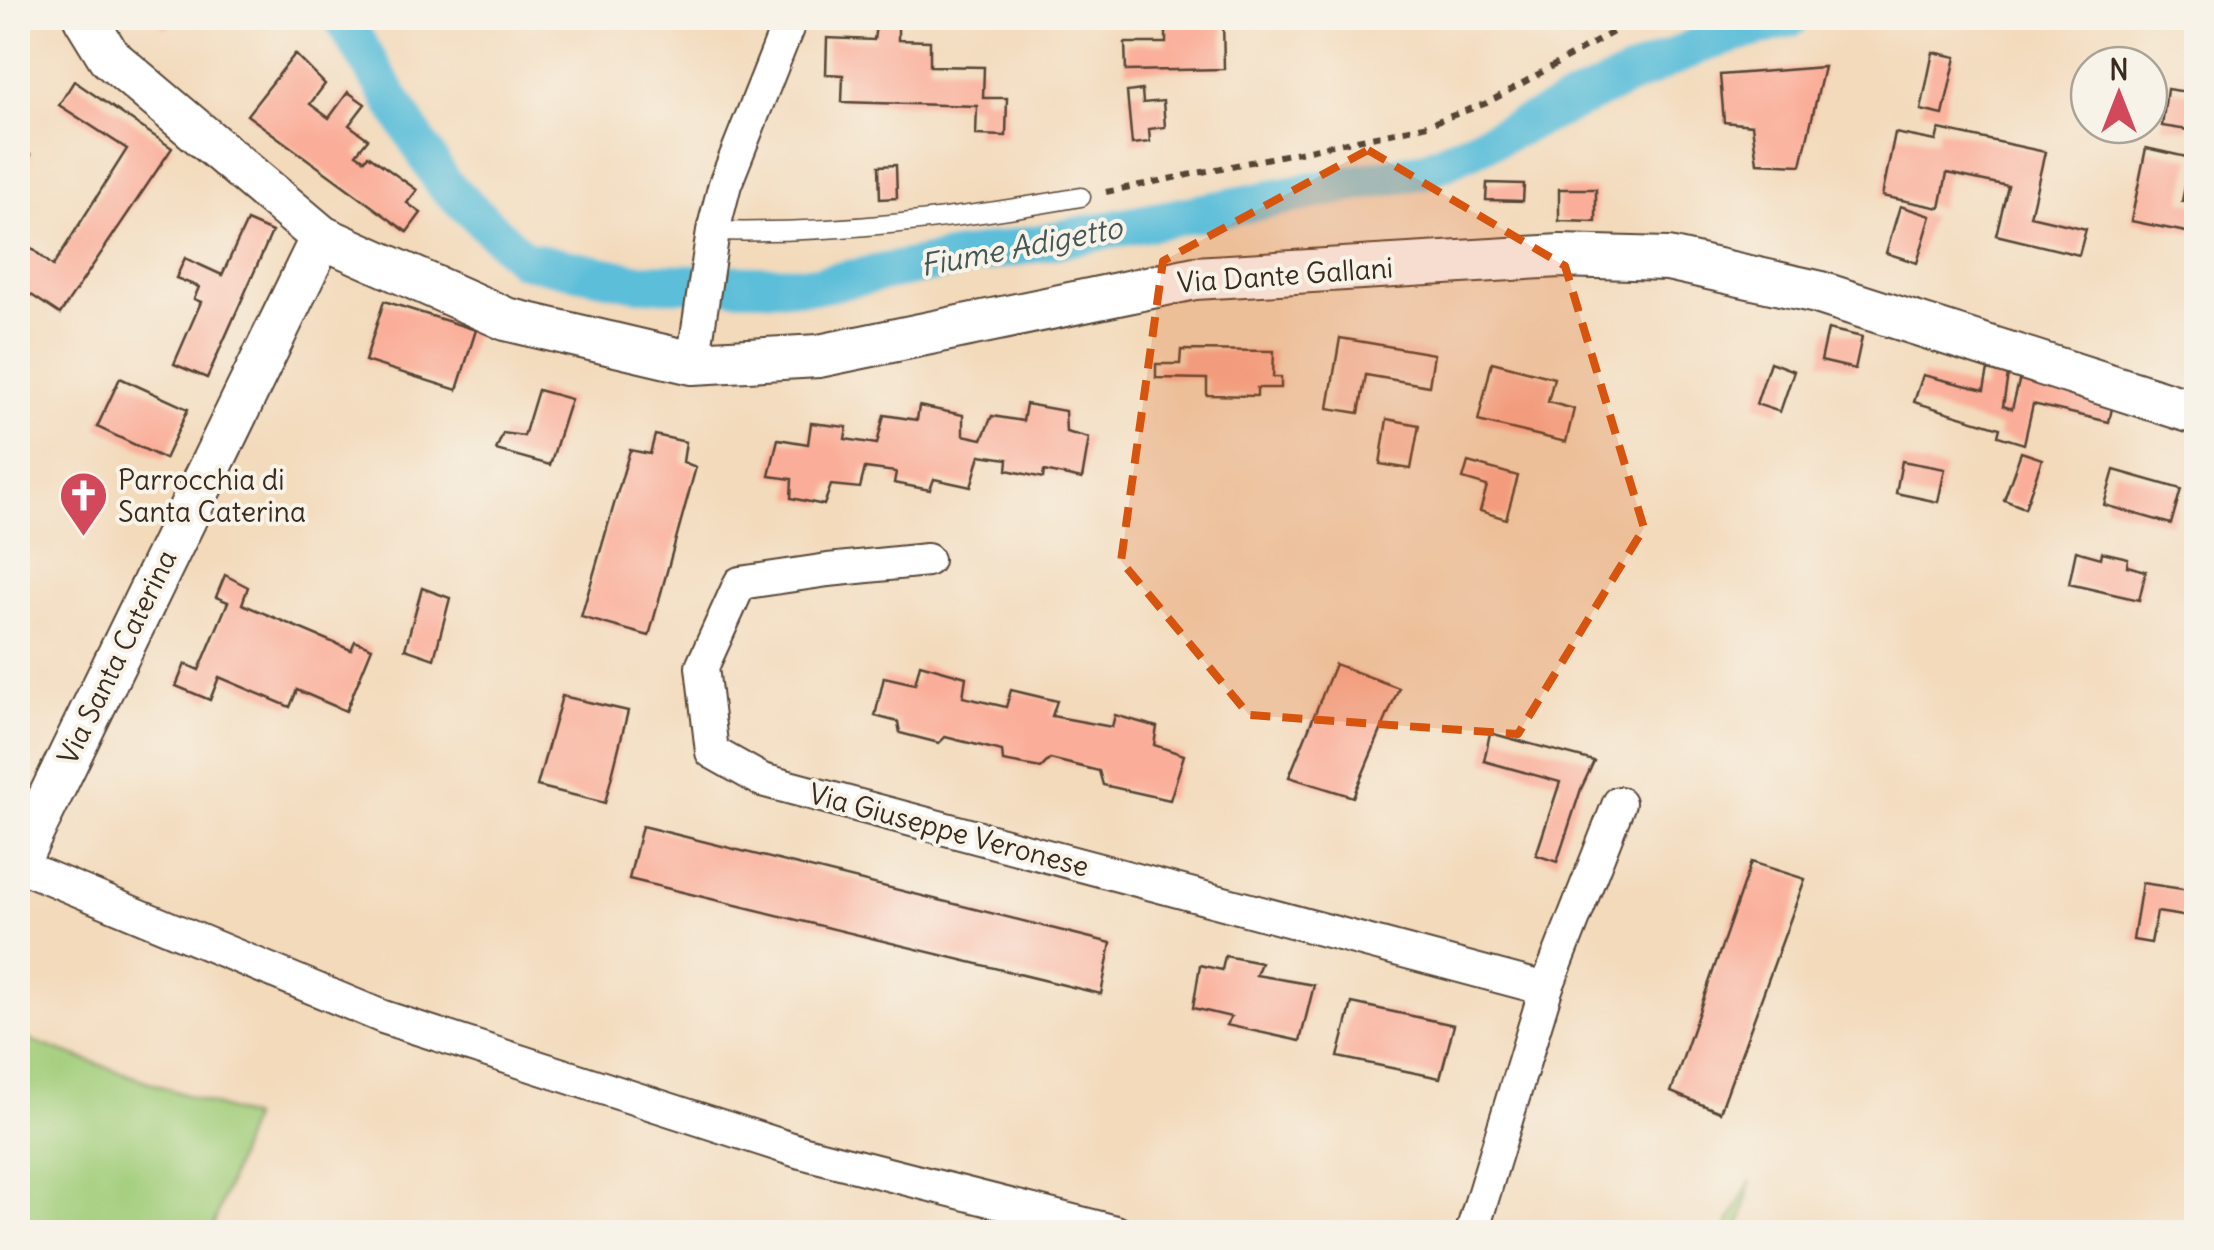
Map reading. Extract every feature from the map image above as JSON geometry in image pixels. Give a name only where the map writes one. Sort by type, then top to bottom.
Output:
[{"type":"street","name":"Via Dante Gallani","points":[[85,18],[109,57],[322,237],[506,320],[695,354],[819,356],[1195,278],[1560,256],[1668,260],[1817,292],[2196,412]]},
{"type":"street","points":[[695,354],[711,240],[725,184],[791,18]]},
{"type":"street","name":"Via Santa Caterina","points":[[18,863],[322,237]]},
{"type":"street","name":"Via Giuseppe Veronese","points":[[927,560],[740,583],[702,666],[712,752],[762,780],[1546,989]]},
{"type":"street","points":[[1472,1232],[1546,989],[1619,804]]},
{"type":"street","points":[[18,863],[383,1017],[801,1152],[1116,1232]]},
{"type":"lane","points":[[711,240],[962,218],[1080,197]]},
{"type":"path","points":[[1080,197],[1424,126],[1487,102],[1638,18]]},
{"type":"highlighted area","points":[[1368,150],[1565,266],[1644,528],[1518,734],[1249,715],[1121,561],[1163,261]]},
{"type":"green space","points":[[18,1036],[251,1118],[211,1232],[18,1232]]},
{"type":"green space","points":[[1751,1180],[1739,1232],[1724,1232]]},
{"type":"building","points":[[155,18],[178,18],[165,29]]},
{"type":"building","points":[[877,18],[898,18],[898,40],[930,41],[930,66],[984,67],[983,98],[1007,98],[1006,136],[976,135],[977,106],[842,102],[843,75],[826,74],[827,38],[874,40]]},
{"type":"building","points":[[1166,18],[1223,18],[1224,69],[1126,71],[1125,43],[1166,43]]},
{"type":"building","points":[[1933,52],[1956,57],[1943,115],[1921,110]]},
{"type":"building","points":[[295,54],[325,84],[310,104],[329,118],[348,92],[365,104],[349,125],[368,139],[356,154],[365,160],[368,155],[417,190],[407,203],[421,213],[407,232],[247,115]]},
{"type":"building","points":[[1824,67],[1801,165],[1757,163],[1752,125],[1724,122],[1720,75]]},
{"type":"building","points":[[74,81],[172,148],[60,314],[18,286],[18,237],[53,266],[127,149],[59,105]]},
{"type":"building","points":[[2169,89],[2194,93],[2188,130],[2169,127]]},
{"type":"building","points":[[1142,90],[1143,103],[1163,101],[1165,127],[1149,129],[1150,142],[1132,144],[1127,92]]},
{"type":"building","points":[[1939,129],[2045,152],[2030,216],[2086,229],[2079,255],[1996,235],[2008,186],[1947,173],[1940,208],[1882,196],[1895,133],[1936,141]]},
{"type":"building","points":[[18,146],[31,155],[18,175]]},
{"type":"building","points":[[2146,148],[2191,158],[2182,201],[2196,204],[2191,233],[2131,221]]},
{"type":"building","points":[[896,165],[897,198],[880,199],[879,166]]},
{"type":"building","points":[[1487,183],[1524,184],[1523,201],[1486,200]]},
{"type":"building","points":[[1559,189],[1596,189],[1596,222],[1559,221]]},
{"type":"building","points":[[1900,206],[1931,216],[1917,263],[1886,253]]},
{"type":"building","points":[[247,221],[272,232],[207,378],[174,364],[201,302],[194,299],[199,287],[176,278],[185,258],[222,275]]},
{"type":"building","points":[[384,301],[476,330],[457,390],[365,361]]},
{"type":"building","points":[[1828,329],[1862,337],[1855,369],[1821,361]]},
{"type":"building","points":[[1340,338],[1434,354],[1429,386],[1366,375],[1359,413],[1328,408]]},
{"type":"building","points":[[1181,350],[1274,351],[1273,377],[1281,377],[1281,388],[1257,388],[1257,396],[1207,395],[1207,379],[1156,378],[1156,364],[1180,364]]},
{"type":"building","points":[[1492,362],[1554,378],[1548,402],[1574,409],[1566,442],[1478,421]]},
{"type":"building","points":[[1770,362],[1794,371],[1780,412],[1756,404]]},
{"type":"building","points":[[2023,366],[2114,399],[2109,422],[2033,404],[2024,444],[1998,436],[2000,428],[1914,402],[1923,375],[1984,390],[1988,370],[2008,375],[2003,406],[2012,409]]},
{"type":"building","points":[[120,378],[188,409],[165,459],[97,427]]},
{"type":"building","points":[[538,390],[571,399],[550,465],[496,450],[503,433],[524,436]]},
{"type":"building","points":[[1026,404],[1065,411],[1066,432],[1089,438],[1082,479],[1044,471],[1043,478],[1007,470],[1008,459],[980,455],[971,487],[934,479],[930,490],[894,483],[896,472],[865,468],[860,488],[831,485],[824,505],[791,498],[792,479],[769,476],[778,439],[808,444],[811,423],[847,427],[845,439],[877,444],[884,415],[917,420],[919,406],[963,415],[963,435],[982,439],[992,416],[1023,421]]},
{"type":"building","points":[[1387,419],[1419,425],[1411,469],[1380,464]]},
{"type":"building","points":[[655,435],[686,442],[683,462],[696,467],[649,636],[581,617],[630,450],[650,454]]},
{"type":"building","points":[[2021,452],[2042,459],[2025,508],[2004,500]]},
{"type":"building","points":[[1902,461],[1945,469],[1938,502],[1896,493]]},
{"type":"building","points":[[1468,462],[1518,476],[1506,519],[1480,511],[1487,486],[1463,479]]},
{"type":"building","points":[[2114,470],[2181,489],[2171,524],[2104,505]]},
{"type":"building","points":[[2076,551],[2101,558],[2102,552],[2128,558],[2127,566],[2146,571],[2139,600],[2069,584]]},
{"type":"building","points":[[225,575],[248,587],[242,604],[351,650],[355,641],[372,648],[346,711],[297,690],[290,707],[219,677],[210,700],[176,686],[185,664],[199,670],[228,602],[216,597]]},
{"type":"building","points":[[422,588],[450,598],[434,659],[405,649]]},
{"type":"building","points":[[920,664],[966,677],[963,697],[1006,707],[1011,690],[1057,701],[1052,716],[1112,727],[1115,715],[1157,727],[1154,745],[1184,755],[1170,800],[1103,785],[1099,771],[1050,759],[1041,768],[1003,761],[1002,751],[945,737],[939,743],[900,733],[898,722],[875,716],[884,677],[915,684]]},
{"type":"building","points":[[1335,664],[1399,688],[1353,797],[1289,777]]},
{"type":"building","points":[[562,696],[628,711],[605,803],[537,786]]},
{"type":"building","points":[[1490,733],[1594,761],[1557,862],[1536,855],[1560,782],[1484,761]]},
{"type":"building","points":[[642,826],[1111,943],[1101,994],[629,879]]},
{"type":"building","points":[[1751,862],[1805,879],[1720,1112],[1671,1092]]},
{"type":"building","points":[[2142,883],[2196,891],[2196,918],[2157,912],[2151,943],[2133,940]]},
{"type":"building","points":[[1225,956],[1261,963],[1256,975],[1314,985],[1300,1041],[1226,1025],[1231,1017],[1193,1008],[1200,965],[1222,970]]},
{"type":"building","points":[[1352,1003],[1454,1025],[1440,1078],[1338,1057]]},
{"type":"waterway","name":"Fiume Adigetto","points":[[342,18],[443,183],[523,259],[636,282],[817,285],[1425,170],[1702,44],[1791,18]]},
{"type":"place","name":"Parrocchia di Santa Caterina","points":[[83,538]]}]
